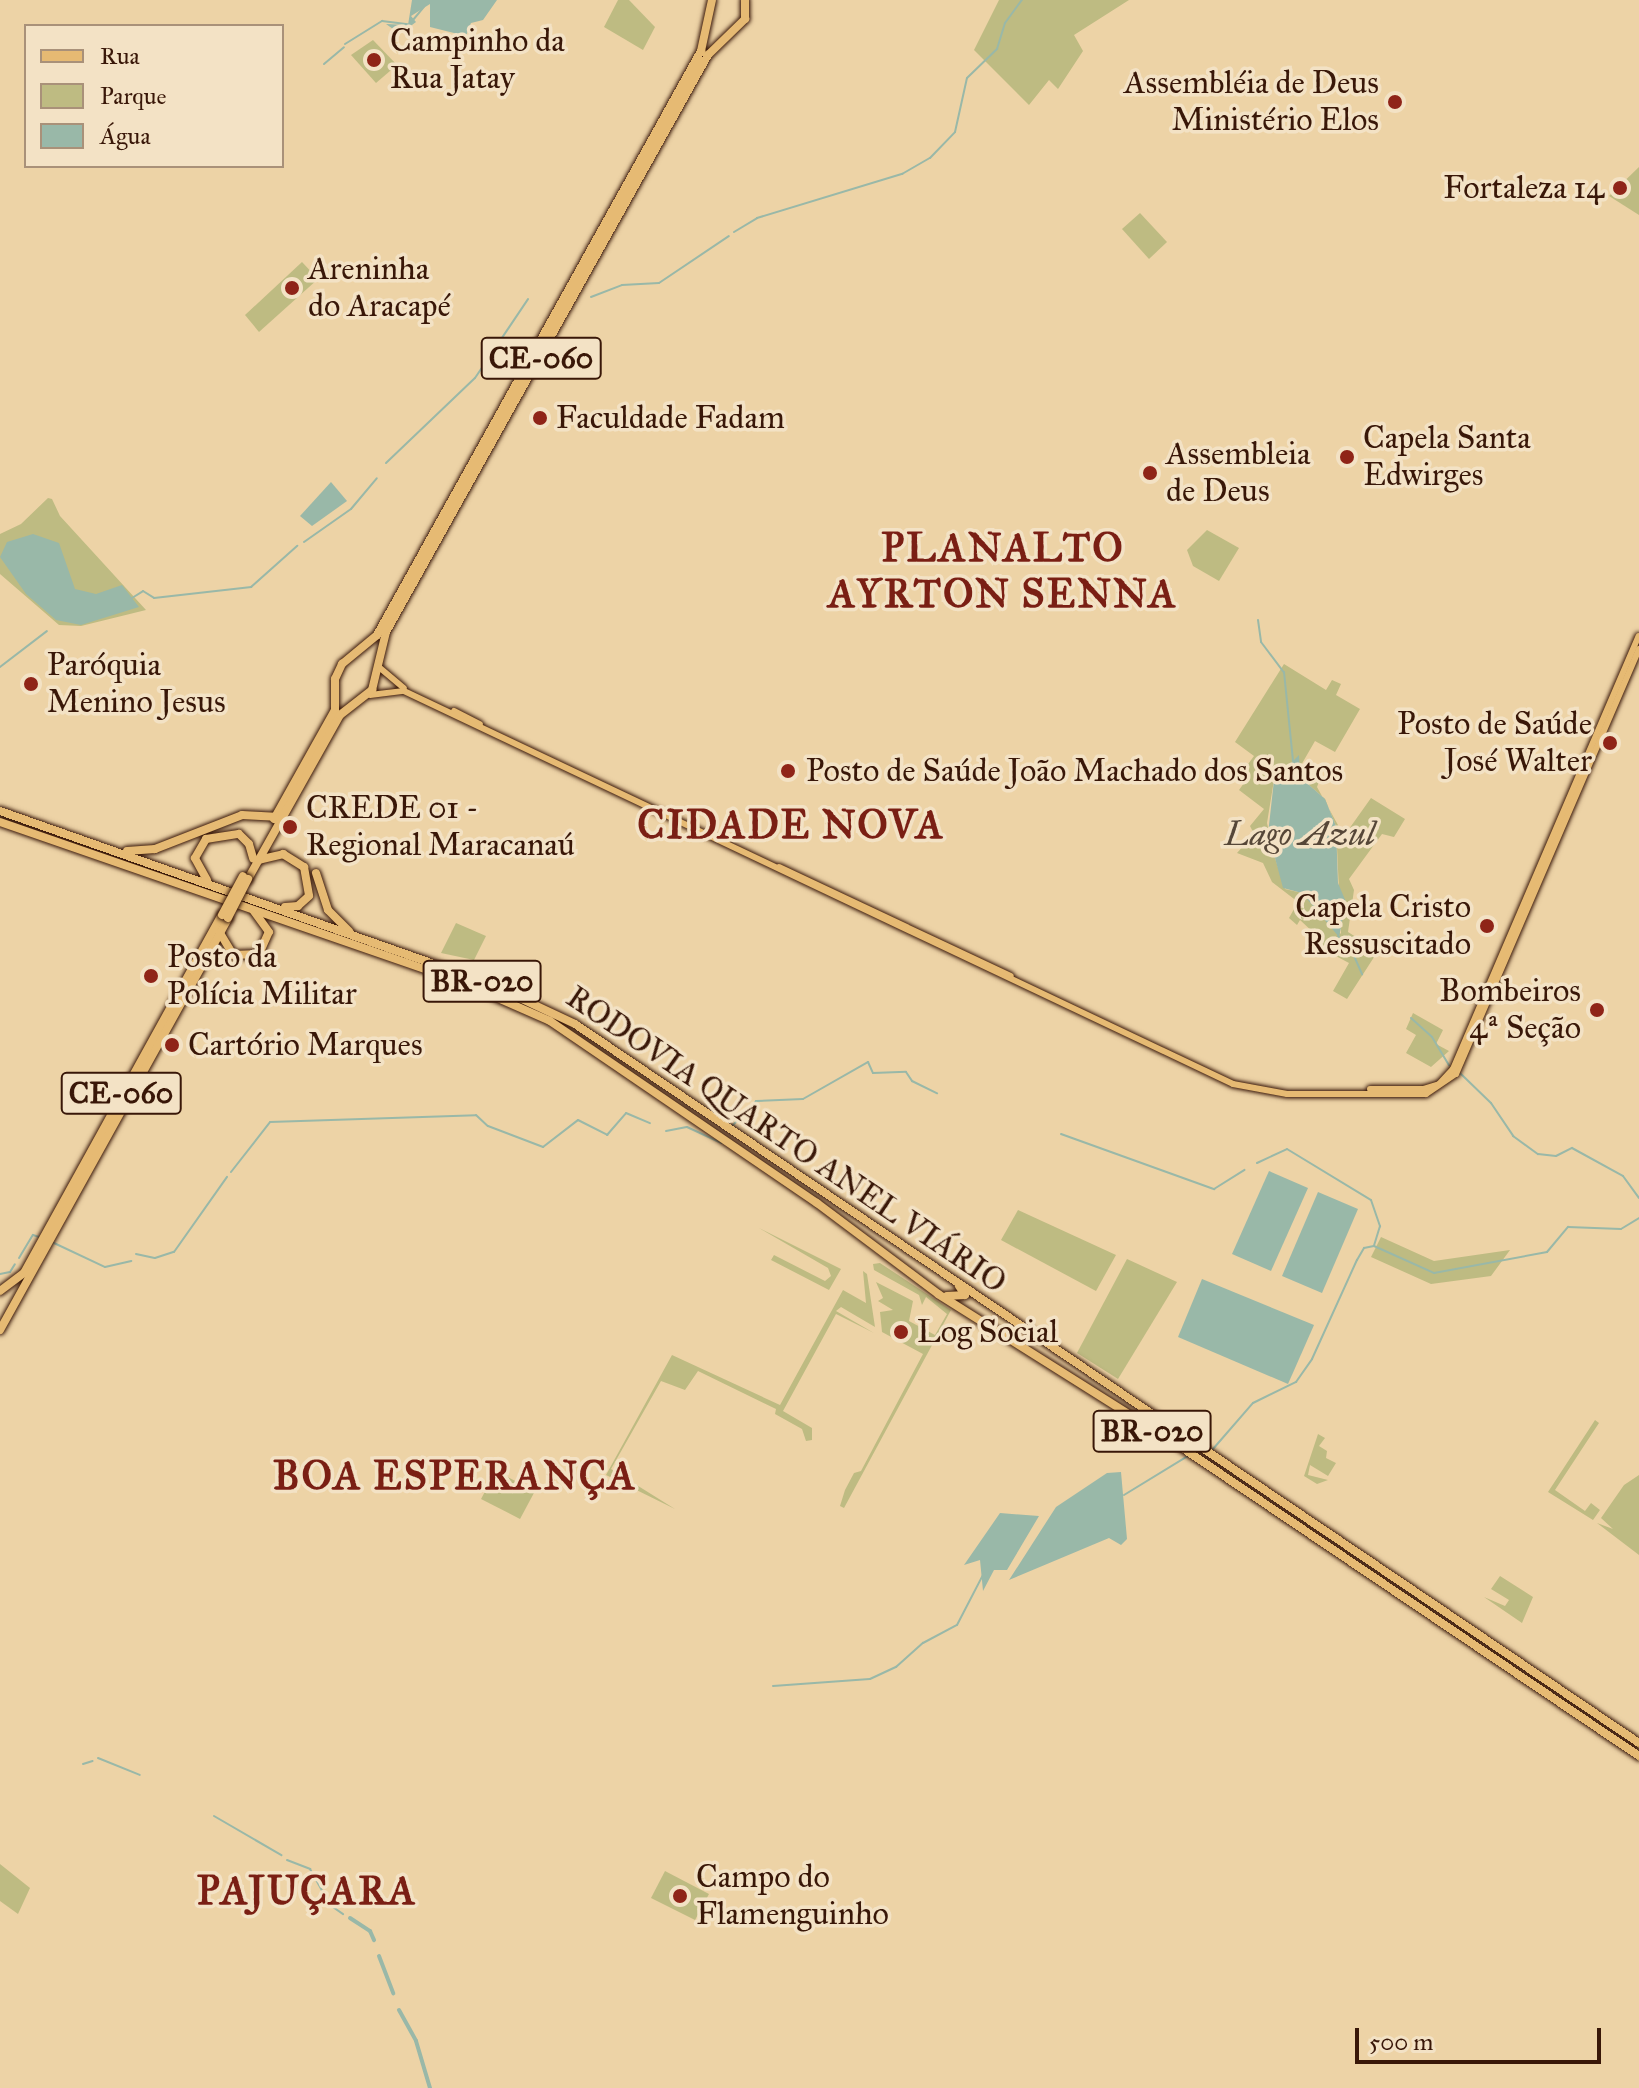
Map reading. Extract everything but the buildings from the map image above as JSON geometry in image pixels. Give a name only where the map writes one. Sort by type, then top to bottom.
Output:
[{"type":"highway","name":"CE-060","points":[[255,859],[336,722],[367,697],[379,665],[386,632],[705,53],[712,0]]},
{"type":"highway","name":"CE-060","points":[[0,1292],[24,1273],[225,917],[275,817],[332,716],[342,664],[377,635],[705,53],[745,19],[747,2]]},
{"type":"highway","points":[[711,16],[722,28],[735,28]]},
{"type":"highway","points":[[358,651],[371,652],[379,665]]},
{"type":"highway","points":[[337,691],[356,704]]},
{"type":"highway","name":"RODOVIA QUARTO ANEL VIÁRIO","points":[[0,811],[207,881],[469,976],[575,1024],[1639,1743]]},
{"type":"highway","points":[[114,850],[155,849],[242,815],[275,817]]},
{"type":"highway","name":"RODOVIA QUARTO ANEL VIÁRIO","points":[[0,822],[459,981],[571,1034],[938,1294],[1278,1512],[1639,1756]]},
{"type":"highway","points":[[207,881],[195,858],[206,839],[239,834],[255,859],[283,854],[304,867],[310,884],[308,898],[296,907],[276,906]]},
{"type":"highway","points":[[316,873],[331,914],[359,938]]},
{"type":"highway","points":[[220,932],[226,948],[236,957],[262,952],[268,926],[247,906]]},
{"type":"highway","name":"CE-060","points":[[0,1330],[220,932],[225,917]]},
{"type":"highway","points":[[459,981],[469,976]]},
{"type":"highway","points":[[740,1151],[745,1140]]},
{"type":"highway","points":[[938,1294],[965,1295],[951,1278]]},
{"type":"highway","points":[[0,1292],[11,1294],[16,1302]]},
{"type":"highway","points":[[984,1323],[969,1302],[973,1298],[992,1306]]},
{"type":"highway","points":[[1278,1512],[1284,1502]]},
{"type":"highway","points":[[1410,1601],[1417,1591]]},
{"type":"highway","points":[[1517,1674],[1524,1664]]},
{"type":"highway","points":[[1548,1695],[1551,1683]]},
{"type":"main road","points":[[367,697],[404,691],[1190,1066],[1245,1088],[1300,1093],[1425,1091],[1456,1074],[1639,636]]},
{"type":"main road","points":[[1610,710],[1639,649]]},
{"type":"main road","points":[[379,665],[395,684],[1192,1063],[1246,1084],[1300,1093]]},
{"type":"green space","points":[[618,0],[629,0],[655,27],[643,50],[604,27]]},
{"type":"green space","points":[[999,0],[1129,0],[1074,35],[1083,51],[1058,89],[1049,80],[1029,105],[974,50]]},
{"type":"green space","name":"Campinho da Rua Jatay","points":[[373,40],[397,65],[376,83],[351,55]]},
{"type":"green space","points":[[1639,167],[1639,215],[1609,196]]},
{"type":"green space","points":[[1140,213],[1167,242],[1149,259],[1122,229]]},
{"type":"green space","points":[[302,262],[318,279],[259,332],[245,315]]},
{"type":"green space","points":[[48,498],[52,499],[60,516],[146,610],[81,626],[59,625],[0,574],[0,534],[21,524]]},
{"type":"green space","points":[[1207,530],[1239,548],[1219,581],[1193,566],[1187,550]]},
{"type":"green space","points":[[1284,664],[1326,690],[1332,680],[1341,684],[1336,695],[1360,709],[1335,752],[1315,741],[1300,767],[1320,779],[1317,787],[1322,797],[1300,777],[1298,758],[1274,780],[1267,823],[1285,889],[1302,893],[1341,934],[1336,826],[1329,809],[1344,836],[1371,798],[1405,819],[1394,837],[1382,834],[1349,879],[1354,890],[1348,932],[1378,951],[1347,999],[1333,991],[1349,963],[1319,947],[1315,934],[1300,920],[1297,925],[1289,918],[1298,902],[1272,882],[1263,863],[1237,853],[1254,834],[1250,826],[1264,809],[1239,790],[1244,783],[1238,778],[1254,756],[1235,742]]},
{"type":"green space","points":[[456,923],[486,936],[474,960],[441,953]]},
{"type":"green space","points":[[1413,1013],[1443,1030],[1436,1044],[1449,1051],[1431,1067],[1406,1053],[1416,1035],[1406,1029]]},
{"type":"green space","points":[[1018,1210],[1116,1255],[1096,1291],[1001,1240]]},
{"type":"green space","points":[[759,1228],[841,1269],[829,1290],[771,1260],[774,1255],[825,1281],[831,1276],[828,1268]]},
{"type":"green space","points":[[1381,1237],[1434,1261],[1510,1250],[1491,1276],[1431,1284],[1371,1257]]},
{"type":"green space","points":[[1127,1259],[1177,1282],[1118,1379],[1077,1353]]},
{"type":"green space","points":[[880,1263],[951,1310],[844,1508],[840,1506],[845,1490],[854,1473],[861,1471],[923,1354],[882,1332],[880,1312],[893,1310],[878,1301],[883,1298],[876,1282],[913,1301],[909,1321],[935,1335],[947,1314],[926,1297],[922,1305],[919,1295],[874,1270],[873,1264]]},
{"type":"green space","points":[[863,1271],[867,1274],[875,1327],[841,1307],[836,1311],[874,1333],[836,1314],[783,1411],[812,1428],[812,1440],[806,1441],[802,1429],[775,1414],[776,1409],[698,1371],[685,1390],[661,1381],[611,1469],[675,1509],[606,1475],[672,1355],[780,1405],[843,1290],[866,1303]]},
{"type":"green space","points":[[1595,1420],[1599,1423],[1555,1490],[1585,1511],[1591,1503],[1600,1510],[1593,1520],[1548,1492]]},
{"type":"green space","points":[[1318,1434],[1325,1438],[1319,1446],[1327,1451],[1326,1458],[1336,1463],[1328,1476],[1310,1465],[1308,1475],[1328,1480],[1317,1484],[1304,1476]]},
{"type":"green space","points":[[496,1471],[535,1491],[520,1519],[481,1499]]},
{"type":"green space","points":[[1639,1475],[1639,1555],[1597,1523],[1613,1529],[1601,1518],[1624,1485]]},
{"type":"green space","points":[[1500,1576],[1533,1597],[1522,1623],[1484,1597],[1505,1606],[1509,1600],[1491,1589]]},
{"type":"green space","points":[[0,1864],[30,1888],[18,1914],[0,1901]]},
{"type":"green space","name":"Campo do Flamenguinho","points":[[665,1871],[709,1894],[695,1920],[651,1898]]},
{"type":"water","points":[[412,0],[497,0],[483,20],[471,23],[466,36],[430,27],[430,4],[411,16],[416,22],[408,28],[393,29],[386,24],[408,25]]},
{"type":"water","points":[[331,482],[347,501],[312,526],[300,516]]},
{"type":"water","points":[[33,534],[59,543],[75,589],[96,594],[122,585],[139,607],[81,625],[56,620],[26,594],[0,557],[7,542]]},
{"type":"water","name":"Lago Azul","points":[[1299,755],[1300,777],[1325,799],[1336,826],[1338,883],[1346,902],[1339,937],[1302,893],[1283,888],[1275,858],[1266,852],[1274,780]]},
{"type":"water","points":[[1269,1171],[1308,1188],[1271,1271],[1232,1254]]},
{"type":"water","points":[[1318,1192],[1358,1209],[1322,1293],[1282,1276]]},
{"type":"water","points":[[1202,1279],[1314,1325],[1288,1384],[1178,1337]]},
{"type":"water","points":[[1121,1472],[1127,1539],[1121,1545],[1109,1538],[1009,1580],[1056,1507],[1107,1473]]},
{"type":"water","points":[[1000,1513],[1039,1516],[1007,1570],[994,1570],[983,1591],[980,1560],[964,1565]]},
{"type":"waterway","points":[[734,232],[757,218],[902,174],[930,158],[955,132],[967,78],[997,49],[1005,23],[1022,0]]},
{"type":"waterway","points":[[413,20],[424,7]]},
{"type":"waterway","points":[[345,44],[382,21],[408,24]]},
{"type":"waterway","points":[[324,64],[344,47]]},
{"type":"waterway","points":[[591,297],[622,285],[659,283],[729,236]]},
{"type":"waterway","points":[[386,463],[475,378],[528,299]]},
{"type":"waterway","points":[[304,542],[351,509],[377,478]]},
{"type":"waterway","points":[[132,598],[143,591],[154,598],[251,587],[297,546]]},
{"type":"waterway","points":[[1258,620],[1261,642],[1284,672],[1293,761]]},
{"type":"waterway","points":[[0,667],[47,631]]},
{"type":"waterway","points":[[1338,936],[1350,947],[1362,974]]},
{"type":"waterway","points":[[1411,1018],[1432,1037],[1449,1065]]},
{"type":"waterway","points":[[733,1125],[756,1101],[803,1099],[868,1062],[873,1073],[906,1072],[912,1081],[937,1093]]},
{"type":"waterway","points":[[1461,1074],[1491,1103],[1513,1136],[1538,1154],[1556,1156],[1572,1148],[1623,1176],[1639,1198]]},
{"type":"waterway","points":[[231,1172],[270,1122],[476,1115],[488,1126],[543,1147],[578,1120],[607,1135],[626,1113],[650,1123]]},
{"type":"waterway","points":[[666,1131],[687,1127],[721,1143]]},
{"type":"waterway","points":[[1061,1134],[1214,1189],[1245,1170]]},
{"type":"waterway","points":[[1257,1163],[1287,1149],[1371,1200],[1380,1226],[1374,1246],[1434,1273],[1547,1252],[1568,1227],[1621,1229],[1639,1218]]},
{"type":"waterway","points":[[136,1254],[155,1258],[174,1252],[227,1177]]},
{"type":"waterway","points":[[19,1258],[33,1235],[39,1237]]},
{"type":"waterway","points":[[54,1243],[105,1267],[131,1261]]},
{"type":"waterway","points":[[1213,1449],[1253,1403],[1296,1382],[1312,1359],[1357,1260],[1364,1248],[1374,1246]]},
{"type":"waterway","points":[[0,1274],[10,1272],[15,1264]]},
{"type":"waterway","points":[[1124,1495],[1188,1456]]},
{"type":"waterway","points":[[773,1686],[870,1679],[896,1667],[923,1643],[957,1625],[984,1573]]},
{"type":"waterway","points":[[98,1758],[140,1775]]},
{"type":"waterway","points":[[83,1764],[93,1761]]},
{"type":"waterway","points":[[214,1816],[281,1855]]},
{"type":"waterway","points":[[287,1860],[310,1869],[330,1905],[343,1914]]},
{"type":"waterway","points":[[350,1918],[370,1931],[374,1940]]},
{"type":"waterway","points":[[379,1956],[393,1993]]},
{"type":"waterway","points":[[399,2010],[416,2041],[430,2088]]},
{"type":"place","name":"Campinho da Rua Jatay","points":[[374,60]]},
{"type":"place","name":"Assembléia de Deus Ministério Elos","points":[[1395,102]]},
{"type":"place","name":"Fortaleza 14","points":[[1620,188]]},
{"type":"place","name":"Areninha do Aracapé","points":[[292,288]]},
{"type":"place","name":"Faculdade Fadam","points":[[540,418]]},
{"type":"place","name":"Capela Santa Edwirges","points":[[1347,457]]},
{"type":"place","name":"Assembleia de Deus","points":[[1150,473]]},
{"type":"place","name":"Paróquia Menino Jesus","points":[[31,684]]},
{"type":"place","name":"Posto de Saúde José Walter","points":[[1610,743]]},
{"type":"place","name":"Posto de Saúde João Machado dos Santos","points":[[788,771]]},
{"type":"place","name":"CREDE 01 - Regional Maracanaú","points":[[290,827]]},
{"type":"place","name":"Capela Cristo Ressuscitado","points":[[1487,926]]},
{"type":"place","name":"Posto da Polícia Militar","points":[[151,976]]},
{"type":"place","name":"Bombeiros 4ª Seção","points":[[1597,1010]]},
{"type":"place","name":"Cartório Marques","points":[[172,1045]]},
{"type":"place","name":"Log Social","points":[[901,1332]]},
{"type":"place","name":"Campo do Flamenguinho","points":[[680,1896]]},
{"type":"district","name":"PLANALTO AYRTON SENNA","points":[[1003,571]]},
{"type":"district","name":"CIDADE NOVA","points":[[791,825]]},
{"type":"district","name":"BOA ESPERANÇA","points":[[455,1476]]},
{"type":"district","name":"PAJUÇARA","points":[[307,1891]]}]
